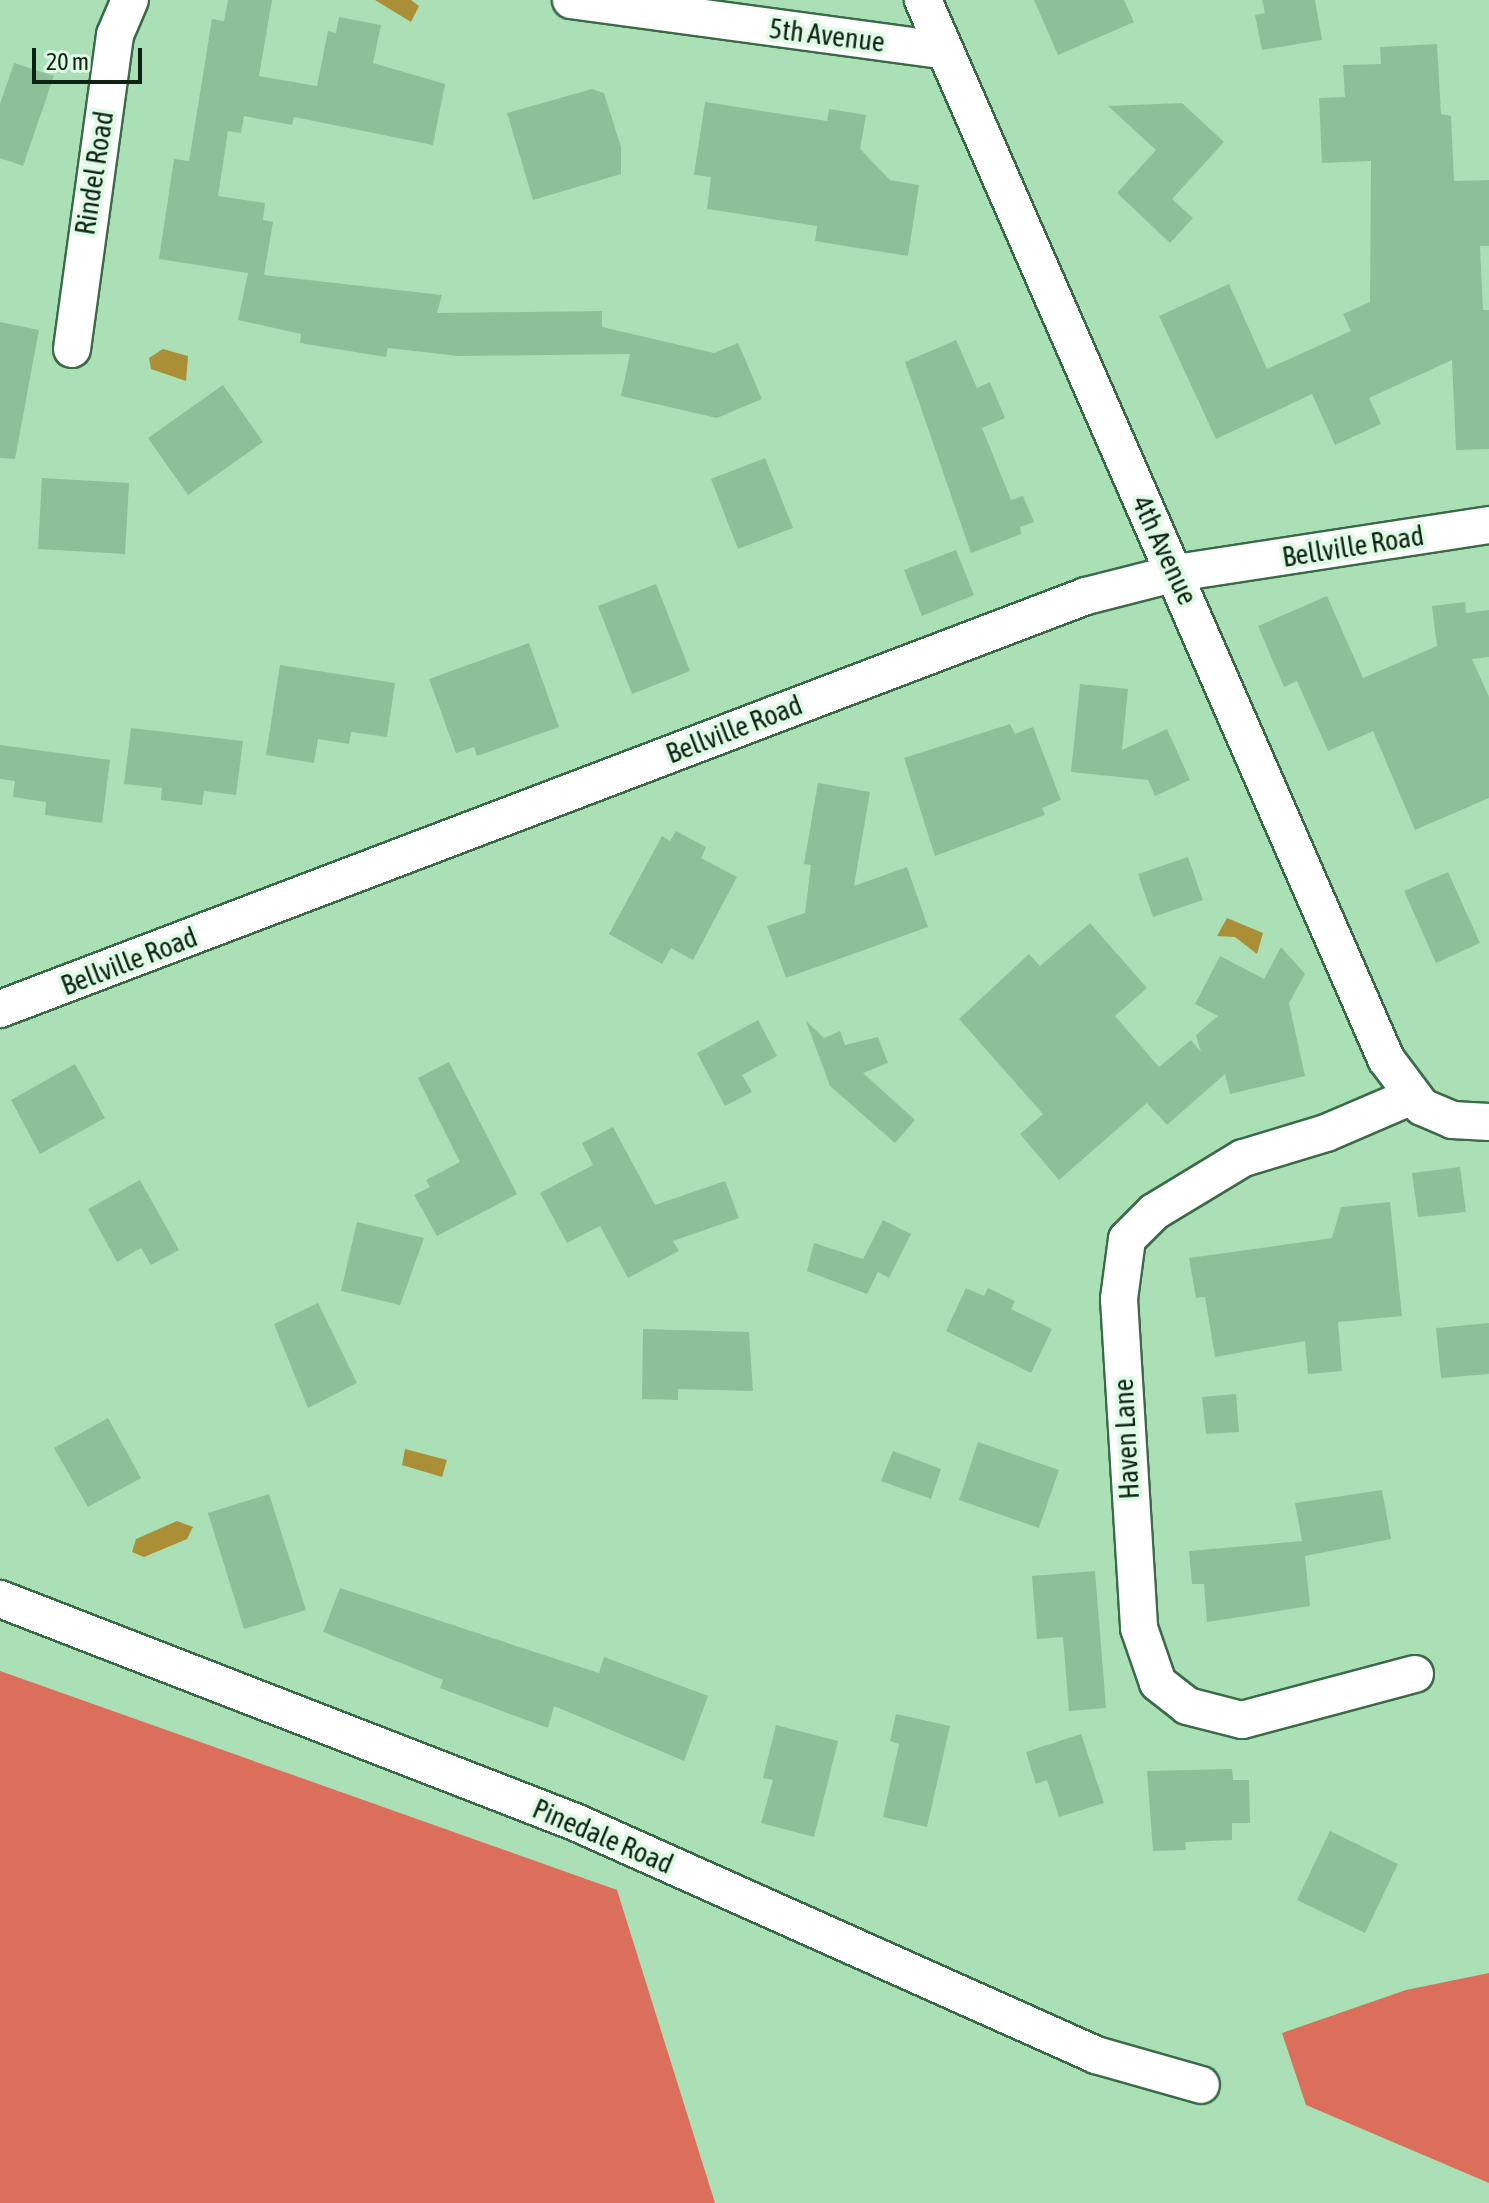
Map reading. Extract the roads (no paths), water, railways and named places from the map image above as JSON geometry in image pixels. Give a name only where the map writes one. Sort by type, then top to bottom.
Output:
[{"type":"street","name":"Rindel Road","points":[[72,349],[115,35],[130,0]]},
{"type":"street","name":"5th Avenue","points":[[571,0],[941,50]]},
{"type":"street","name":"4th Avenue","points":[[923,0],[941,50],[1176,573],[1386,1059],[1410,1097]]},
{"type":"street","name":"Bellville Road","points":[[0,1009],[1086,596],[1176,573],[1489,525]]},
{"type":"street","points":[[1410,1097],[1437,1115],[1489,1122]]},
{"type":"street","name":"Haven Lane","points":[[1410,1097],[1326,1133],[1243,1158],[1164,1204],[1127,1239],[1119,1299],[1139,1628],[1158,1683],[1187,1706],[1242,1720],[1415,1674]]},
{"type":"street","name":"Pinedale Road","points":[[0,1599],[575,1822],[1096,2055],[1201,2085]]}]
